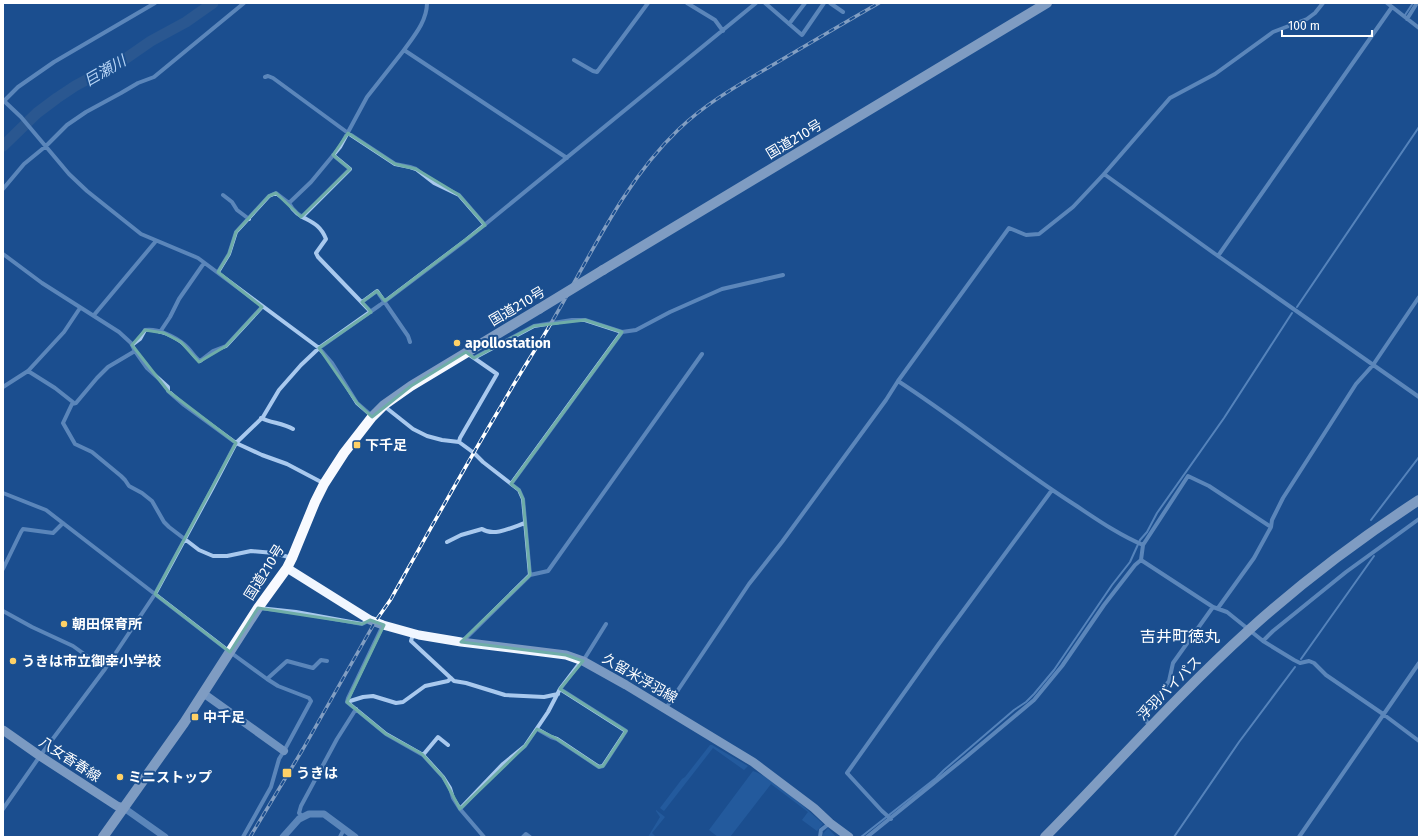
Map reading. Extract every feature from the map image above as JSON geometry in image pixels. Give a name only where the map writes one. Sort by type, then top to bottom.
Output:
[{"type":"highway","name":"国道210号","points":[[103,837],[184,723],[258,608],[287,568],[315,502],[337,463],[372,417],[384,405],[411,386],[470,355],[539,309],[1047,3]]},
{"type":"highway","name":"浮羽バイパス","points":[[1045,837],[1199,677],[1250,630],[1301,586],[1351,546],[1419,500]]},
{"type":"main road","name":"久留米浮羽線","points":[[287,568],[370,620],[383,625],[413,634],[461,642],[566,655],[583,661],[666,708],[762,768],[849,837]]},
{"type":"main road","points":[[203,693],[284,751]]},
{"type":"main road","name":"八女香春線","points":[[3,730],[117,806],[124,808]]},
{"type":"street","points":[[155,3],[54,62],[18,87],[4,101],[21,117],[69,174],[87,191],[141,234],[198,258],[319,348],[332,363],[357,403],[372,417]]},
{"type":"street","points":[[3,189],[24,164],[46,146],[67,125],[86,112],[122,93],[138,82],[154,77],[244,3]]},
{"type":"street","points":[[289,203],[311,182],[333,155],[348,133],[367,97],[404,50],[424,20],[427,3]]},
{"type":"street","points":[[574,60],[597,72],[648,3]]},
{"type":"street","points":[[687,3],[715,20],[723,30]]},
{"type":"street","points":[[3,809],[40,756],[105,669],[155,594],[214,487],[236,443],[261,418],[279,390],[301,365],[319,348],[371,312],[485,225],[756,3]]},
{"type":"street","points":[[765,3],[802,35],[824,3]]},
{"type":"street","points":[[789,24],[805,3]]},
{"type":"street","points":[[830,3],[843,12]]},
{"type":"street","points":[[666,708],[749,584],[782,542],[886,400],[898,381],[1009,228],[1026,235],[1039,234],[1073,207],[1104,174],[1170,98],[1215,74],[1273,32],[1307,19],[1315,13],[1323,3]]},
{"type":"street","points":[[1387,3],[1419,28]]},
{"type":"street","points":[[1407,19],[1417,3]]},
{"type":"street","points":[[1218,256],[1392,7]]},
{"type":"street","points":[[404,50],[567,158]]},
{"type":"street","points":[[265,77],[268,76],[273,78],[348,133],[396,164],[410,166],[434,183],[459,195],[485,225]]},
{"type":"street","points":[[302,216],[350,169],[333,155]]},
{"type":"street","points":[[1104,174],[1419,397]]},
{"type":"street","points":[[218,272],[229,254],[236,232],[269,196],[276,193],[289,203],[292,209],[316,223],[324,233],[326,239],[316,253],[318,257],[371,312]]},
{"type":"street","points":[[223,195],[232,202],[237,210],[249,219]]},
{"type":"street","points":[[94,315],[156,241]]},
{"type":"street","points":[[3,254],[42,283],[119,332],[132,345],[147,368],[168,388],[168,391],[184,405],[236,443],[287,464],[324,484]]},
{"type":"street","points":[[160,332],[179,299],[204,263]]},
{"type":"street","points":[[470,355],[534,326],[572,320],[585,320],[622,332],[636,330],[670,312],[722,289],[783,275]]},
{"type":"street","points":[[362,302],[377,291],[408,336],[410,342]]},
{"type":"street","points":[[1147,722],[1144,716],[1169,681],[1173,664],[1254,558],[1271,527],[1272,520],[1283,498],[1356,384],[1373,365],[1419,297]]},
{"type":"street","points":[[132,345],[140,339],[145,330],[149,329],[160,332],[181,342],[200,361],[212,351],[226,346],[262,307]]},
{"type":"street","points":[[3,387],[28,371],[64,332],[80,308]]},
{"type":"street","points":[[511,484],[622,332]]},
{"type":"street","points":[[135,351],[108,367],[76,403],[70,406],[63,423],[73,443],[92,452],[122,476],[129,486],[142,493],[152,501],[164,522],[199,550],[213,556],[227,556],[251,551],[274,553],[292,558]]},
{"type":"street","points":[[461,642],[530,575],[548,571],[702,354]]},
{"type":"street","points":[[459,442],[497,374],[470,355]]},
{"type":"street","points":[[28,371],[55,388],[74,403]]},
{"type":"street","points":[[898,381],[1052,490],[1116,532],[1141,544]]},
{"type":"street","points":[[384,405],[413,429],[427,436],[459,442],[519,490],[523,499],[530,575]]},
{"type":"street","points":[[261,418],[293,428]]},
{"type":"street","points":[[1141,560],[1141,544],[1188,476],[1209,486],[1271,527]]},
{"type":"street","points":[[891,818],[882,811],[848,773],[938,645],[1052,490]]},
{"type":"street","points":[[3,494],[46,510],[267,679],[278,686],[309,698],[311,701],[279,759],[271,787],[242,837]]},
{"type":"street","points":[[1263,641],[1273,631],[1346,572],[1419,519]]},
{"type":"street","points":[[3,569],[23,529],[53,533],[63,523]]},
{"type":"street","points":[[447,542],[461,535],[482,529],[488,532],[497,532],[525,523]]},
{"type":"street","points":[[1141,560],[1216,608],[1227,612],[1263,641],[1300,663],[1309,661],[1314,663],[1326,675],[1384,714],[1419,741]]},
{"type":"street","points":[[867,837],[1034,700],[1062,666],[1104,605],[1135,565],[1141,560]]},
{"type":"street","points":[[258,608],[296,612],[362,624],[370,620]]},
{"type":"street","points":[[3,611],[32,627],[73,646],[105,669]]},
{"type":"street","points":[[460,809],[503,764],[525,746],[537,729],[560,689],[583,661],[606,624]]},
{"type":"street","points":[[347,702],[361,669],[383,625]]},
{"type":"street","points":[[413,634],[411,641],[454,681],[466,683],[505,695],[544,697],[558,694]]},
{"type":"street","points":[[267,679],[287,661],[313,668],[321,660],[327,661]]},
{"type":"street","points":[[1299,837],[1419,663]]},
{"type":"street","points":[[347,702],[363,697],[373,696],[396,704],[403,702],[425,686],[448,681],[451,678]]},
{"type":"street","points":[[537,729],[551,737],[557,738],[599,767],[603,766],[626,730],[560,689]]},
{"type":"street","points":[[347,702],[386,734],[423,755],[444,777],[453,798],[460,809],[484,837]]},
{"type":"street","points":[[302,817],[299,813],[301,806],[337,739],[356,709]]},
{"type":"street","points":[[423,755],[438,738],[448,745]]},
{"type":"street","points":[[124,808],[165,837]]},
{"type":"street","points":[[283,837],[299,819],[309,814],[324,814],[355,837]]},
{"type":"street","points":[[820,837],[821,830],[830,823]]},
{"type":"street","points":[[340,837],[344,829]]},
{"type":"street","points":[[523,837],[526,834],[530,837]]},
{"type":"highlighted area","points":[[348,133],[395,164],[416,169],[459,195],[485,225],[385,301],[377,291],[362,302],[371,312],[319,348],[357,403],[372,417],[411,386],[466,352],[474,358],[534,326],[585,320],[622,332],[511,484],[519,490],[523,499],[530,575],[461,642],[566,655],[583,661],[560,689],[626,731],[603,766],[599,767],[557,739],[537,729],[525,746],[460,809],[443,777],[422,754],[386,734],[347,702],[384,625],[370,620],[362,624],[258,608],[230,652],[155,594],[236,443],[168,391],[132,345],[145,330],[164,333],[181,342],[199,362],[226,346],[262,307],[218,272],[229,254],[236,232],[269,196],[276,193],[301,217],[350,169],[333,155]]},
{"type":"shaded area","points":[[710,745],[748,766],[744,770],[713,748],[664,811],[660,808]]},
{"type":"shaded area","points":[[753,771],[766,777],[823,824],[817,831],[802,820],[808,812],[771,784],[730,837],[718,837],[709,830]]},
{"type":"shaded area","points":[[656,810],[665,817],[652,833],[656,837],[648,837],[660,817]]},
{"type":"shaded area","points":[[828,828],[836,837],[823,837],[823,834]]},
{"type":"waterway","name":"巨瀬川","points":[[3,146],[37,113],[57,98],[75,86],[125,59],[151,41],[186,22],[213,3]]},
{"type":"waterway","points":[[1405,15],[1413,3]]},
{"type":"waterway","points":[[1297,307],[1419,127]]},
{"type":"waterway","points":[[861,837],[936,778],[1014,710],[1026,702],[1054,670],[1112,585],[1130,562],[1140,540],[1147,532],[1157,513],[1224,418],[1292,313]]},
{"type":"waterway","points":[[1371,520],[1419,457]]},
{"type":"waterway","points":[[1301,659],[1374,556]]},
{"type":"waterway","points":[[1174,837],[1239,742],[1295,667]]},
{"type":"railway","points":[[250,837],[303,749],[375,622],[391,599],[460,476],[550,325],[608,223],[640,174],[658,151],[678,130],[713,102],[750,78],[879,3]]},
{"type":"place","name":"apollostation","points":[[457,343]]},
{"type":"place","name":"下千足","points":[[357,445]]},
{"type":"place","name":"朝田保育所","points":[[64,624]]},
{"type":"place","name":"うきは市立御幸小学校","points":[[13,661]]},
{"type":"place","name":"中千足","points":[[195,717]]},
{"type":"place","name":"うきは","points":[[287,773]]},
{"type":"place","name":"ミニストップ","points":[[120,777]]},
{"type":"district","name":"吉井町徳丸","points":[[1180,636]]}]
